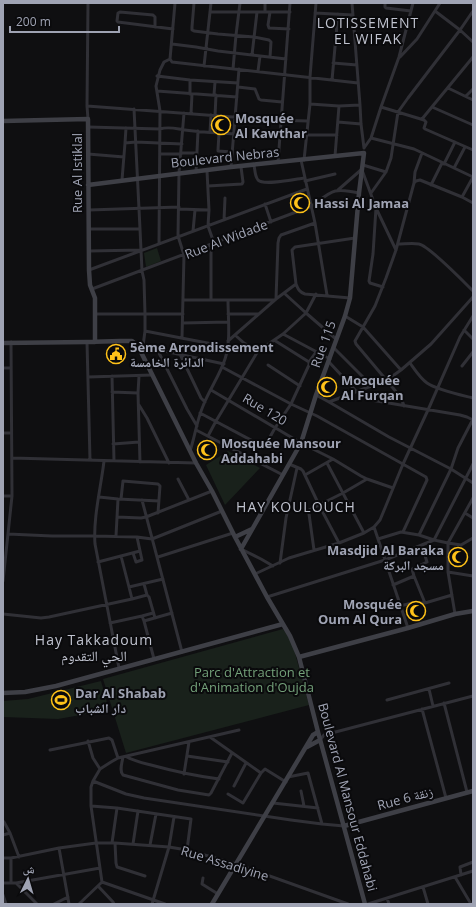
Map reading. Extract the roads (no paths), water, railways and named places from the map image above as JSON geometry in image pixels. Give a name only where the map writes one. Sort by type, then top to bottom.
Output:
[{"type":"street","name":"Rue Al Istiklal","points":[[88,3],[87,106],[89,270],[95,298],[95,342]]},
{"type":"street","points":[[171,61],[175,3]]},
{"type":"street","points":[[194,3],[192,29],[194,31],[269,40],[270,57]]},
{"type":"street","points":[[204,66],[211,3]]},
{"type":"street","points":[[233,69],[240,3]]},
{"type":"street","points":[[265,3],[265,12]]},
{"type":"street","points":[[278,162],[290,3]]},
{"type":"street","points":[[316,3],[310,77],[310,104],[303,160],[305,179],[312,206],[327,295]]},
{"type":"street","points":[[352,3],[364,151]]},
{"type":"street","points":[[385,3],[386,8],[411,11]]},
{"type":"street","points":[[364,151],[371,138],[399,58],[413,3]]},
{"type":"street","points":[[399,58],[417,39],[440,3]]},
{"type":"street","points":[[436,11],[473,42]]},
{"type":"street","points":[[210,12],[290,12]]},
{"type":"street","points":[[252,55],[257,12]]},
{"type":"street","points":[[270,12],[269,28],[289,29]]},
{"type":"street","points":[[315,12],[353,15]]},
{"type":"street","points":[[155,27],[155,17],[153,15],[118,13],[118,22],[155,27],[173,29]]},
{"type":"street","points":[[371,193],[386,172],[391,158],[398,112],[473,13]]},
{"type":"street","points":[[332,80],[338,14]]},
{"type":"street","points":[[172,44],[286,59]]},
{"type":"street","points":[[258,71],[260,56]]},
{"type":"street","points":[[422,119],[473,57]]},
{"type":"street","points":[[159,244],[160,111],[156,86],[158,76],[164,62],[171,61],[358,83]]},
{"type":"street","points":[[333,63],[357,65]]},
{"type":"street","points":[[231,167],[239,69]]},
{"type":"street","points":[[158,76],[238,85],[255,89],[259,99],[261,100],[282,102]]},
{"type":"street","points":[[190,80],[191,114]]},
{"type":"street","points":[[210,132],[215,95],[215,82]]},
{"type":"street","points":[[448,88],[473,100]]},
{"type":"street","points":[[466,96],[473,89]]},
{"type":"street","points":[[156,91],[237,96]]},
{"type":"street","points":[[310,104],[339,106],[360,105]]},
{"type":"street","points":[[87,106],[308,121]]},
{"type":"street","points":[[335,156],[339,106]]},
{"type":"street","points":[[381,107],[422,119],[426,122],[425,129],[473,150]]},
{"type":"street","points":[[432,107],[473,125]]},
{"type":"street","points":[[134,109],[146,331],[143,346]]},
{"type":"street","points":[[182,338],[184,254],[178,236],[184,113]]},
{"type":"street","points":[[3,120],[88,120]]},
{"type":"street","points":[[338,122],[361,124]]},
{"type":"street","points":[[88,127],[172,128],[234,134]]},
{"type":"street","points":[[122,180],[126,128]]},
{"type":"street","points":[[196,172],[198,131]]},
{"type":"street","points":[[219,133],[218,151],[232,152]]},
{"type":"street","points":[[307,134],[337,135]]},
{"type":"street","points":[[371,138],[414,149],[473,177],[462,197]]},
{"type":"street","points":[[432,185],[455,142]]},
{"type":"street","points":[[125,143],[182,144]]},
{"type":"street","points":[[454,168],[465,147]]},
{"type":"street","name":"Boulevard Nebras","points":[[88,184],[303,160],[364,151]]},
{"type":"street","name":"Rue 115","points":[[241,549],[300,442],[345,316],[350,298],[364,151]]},
{"type":"street","points":[[160,154],[197,153]]},
{"type":"street","points":[[88,154],[124,157]]},
{"type":"street","points":[[404,406],[401,398],[355,343],[355,341],[375,306],[383,287],[398,244],[414,183],[415,172],[422,154]]},
{"type":"street","points":[[254,165],[257,179],[261,182],[268,183],[335,174]]},
{"type":"street","points":[[208,186],[242,184],[241,166]]},
{"type":"street","points":[[386,172],[363,168],[376,208],[396,250]]},
{"type":"street","name":"Rue Al Widade","points":[[92,289],[312,206],[328,194],[338,190],[363,168]]},
{"type":"street","points":[[207,171],[208,226],[212,244],[211,300]]},
{"type":"street","points":[[414,183],[420,180],[473,203]]},
{"type":"street","points":[[89,270],[307,189]]},
{"type":"street","points":[[338,190],[359,194]]},
{"type":"street","points":[[224,220],[225,198]]},
{"type":"street","points":[[265,204],[271,222]]},
{"type":"street","points":[[89,210],[179,208],[208,210]]},
{"type":"street","points":[[376,208],[373,254],[369,281],[370,283],[383,287]]},
{"type":"street","points":[[193,231],[194,210]]},
{"type":"street","points":[[276,299],[279,238],[281,235],[315,222]]},
{"type":"street","points":[[89,229],[140,229]]},
{"type":"street","points":[[350,298],[305,294],[300,292],[296,284],[292,248],[355,238]]},
{"type":"street","points":[[398,244],[419,244],[424,246],[473,291]]},
{"type":"street","points":[[89,251],[141,251]]},
{"type":"street","points":[[228,341],[276,299],[296,284]]},
{"type":"street","points":[[284,293],[337,340]]},
{"type":"street","points":[[208,436],[258,351],[283,334],[306,313],[316,294]]},
{"type":"street","points":[[329,402],[387,380],[401,370],[431,344],[473,297]]},
{"type":"street","points":[[183,300],[276,299]]},
{"type":"street","points":[[190,451],[200,413],[223,366],[228,346],[228,300]]},
{"type":"street","points":[[95,314],[183,314]]},
{"type":"street","points":[[228,314],[259,314]]},
{"type":"street","points":[[345,316],[363,327],[401,370]]},
{"type":"street","points":[[255,574],[292,557],[339,542],[374,528],[380,520],[410,448],[464,330],[473,316]]},
{"type":"street","points":[[183,323],[228,322]]},
{"type":"street","points":[[464,330],[473,339]]},
{"type":"street","points":[[146,331],[228,346]]},
{"type":"street","points":[[283,334],[329,361],[356,391],[371,400],[460,415],[473,420],[458,448],[451,469],[419,535]]},
{"type":"street","points":[[235,335],[244,343],[258,351]]},
{"type":"street","points":[[274,340],[309,362]]},
{"type":"street","points":[[3,342],[132,341],[138,346],[180,354],[223,366],[242,378],[310,413],[426,477],[427,480],[403,532]]},
{"type":"street","points":[[3,581],[5,541],[8,534],[12,496],[11,342]]},
{"type":"street","points":[[88,342],[90,460]]},
{"type":"street","name":"Boulevard Al Mansour Eddahabi","points":[[138,346],[196,463],[241,549],[293,641],[299,657],[320,740],[366,904]]},
{"type":"street","points":[[334,348],[372,386]]},
{"type":"street","points":[[157,349],[196,426]]},
{"type":"street","points":[[200,413],[262,446],[265,446],[291,404],[309,366],[309,362],[316,352]]},
{"type":"street","points":[[462,366],[473,352]]},
{"type":"street","points":[[180,354],[205,402]]},
{"type":"street","points":[[410,363],[426,382],[451,393],[473,398]]},
{"type":"street","points":[[268,365],[300,386]]},
{"type":"street","points":[[3,368],[11,368]]},
{"type":"street","points":[[88,377],[152,375]]},
{"type":"street","points":[[112,376],[114,461]]},
{"type":"street","points":[[138,376],[140,462]]},
{"type":"street","name":"Rue 120","points":[[211,390],[275,428],[367,479],[393,488]]},
{"type":"street","points":[[112,392],[138,393]]},
{"type":"street","points":[[316,395],[378,431],[473,482]]},
{"type":"street","points":[[139,405],[169,463]]},
{"type":"street","points":[[196,430],[283,474]]},
{"type":"street","points":[[3,433],[11,433]]},
{"type":"street","points":[[113,444],[139,442]]},
{"type":"street","points":[[12,458],[196,463]]},
{"type":"street","points":[[305,475],[333,459]]},
{"type":"street","points":[[104,461],[95,536],[96,551],[119,668]]},
{"type":"street","points":[[327,463],[364,533]]},
{"type":"street","points":[[289,464],[302,470],[339,542]]},
{"type":"street","points":[[267,597],[385,560],[434,540],[473,464]]},
{"type":"street","points":[[280,563],[288,505],[297,468]]},
{"type":"street","points":[[178,478],[189,500]]},
{"type":"street","points":[[314,550],[309,511],[367,479]]},
{"type":"street","points":[[116,536],[119,499],[122,482],[124,480],[160,484],[158,513]]},
{"type":"street","points":[[117,517],[146,517],[212,491]]},
{"type":"street","points":[[3,496],[12,496]]},
{"type":"street","points":[[99,497],[159,501]]},
{"type":"street","points":[[455,614],[448,572],[448,543],[473,498]]},
{"type":"street","points":[[142,500],[182,652]]},
{"type":"street","points":[[8,534],[116,536],[152,539],[222,511]]},
{"type":"street","points":[[465,513],[473,518]]},
{"type":"street","points":[[374,528],[408,628]]},
{"type":"street","points":[[158,557],[252,529]]},
{"type":"street","points":[[378,539],[403,532],[461,545],[473,538]]},
{"type":"street","points":[[133,553],[136,562],[142,560],[137,537]]},
{"type":"street","points":[[422,546],[427,562],[412,570],[424,603]]},
{"type":"street","points":[[241,549],[273,566]]},
{"type":"street","points":[[98,562],[140,551]]},
{"type":"street","points":[[121,556],[132,599]]},
{"type":"street","points":[[448,572],[473,576]]},
{"type":"street","points":[[393,585],[414,576]]},
{"type":"street","points":[[129,587],[163,579]]},
{"type":"street","points":[[144,584],[155,618]]},
{"type":"street","points":[[3,614],[41,618],[49,617],[147,595]]},
{"type":"street","points":[[400,606],[412,602],[424,603],[452,595]]},
{"type":"street","points":[[299,657],[455,614],[473,611]]},
{"type":"street","points":[[110,623],[154,613]]},
{"type":"street","points":[[144,621],[172,613]]},
{"type":"street","points":[[142,616],[154,659]]},
{"type":"street","points":[[3,693],[25,692],[50,687],[283,624]]},
{"type":"street","points":[[387,700],[449,683]]},
{"type":"street","points":[[429,689],[434,706]]},
{"type":"street","points":[[306,748],[320,740],[324,735],[473,696]]},
{"type":"street","points":[[444,703],[467,792]]},
{"type":"street","points":[[422,709],[446,798]]},
{"type":"street","points":[[102,882],[90,794],[93,782],[100,769],[118,758],[239,730]]},
{"type":"street","points":[[212,904],[313,736],[318,732],[324,735]]},
{"type":"street","points":[[210,737],[261,773]]},
{"type":"street","points":[[50,750],[88,741],[111,738],[118,758]]},
{"type":"street","points":[[88,741],[93,758],[100,769]]},
{"type":"street","points":[[184,774],[189,742]]},
{"type":"street","points":[[125,757],[121,771],[121,774],[123,775],[178,790],[210,794],[232,753]]},
{"type":"street","points":[[187,756],[228,762]]},
{"type":"street","points":[[125,757],[184,774],[219,779]]},
{"type":"street","points":[[234,786],[246,763]]},
{"type":"street","points":[[228,794],[243,803],[264,769],[287,780],[308,773],[322,824]]},
{"type":"street","points":[[93,782],[126,794],[144,798],[344,826]]},
{"type":"street","points":[[300,791],[304,806]]},
{"type":"street","name":"Rue 6 زنقة","points":[[344,826],[473,791]]},
{"type":"street","points":[[273,803],[318,808]]},
{"type":"street","points":[[91,806],[117,808],[191,819],[187,850]]},
{"type":"street","points":[[117,808],[114,843],[117,867],[145,876]]},
{"type":"street","points":[[133,844],[138,811]]},
{"type":"street","points":[[150,845],[156,814]]},
{"type":"street","points":[[152,904],[169,847],[174,817]]},
{"type":"street","points":[[3,821],[10,833],[19,857]]},
{"type":"street","points":[[3,835],[10,833]]},
{"type":"street","name":"Rue Assadiyine","points":[[3,858],[19,857],[58,848],[96,844],[114,843],[169,847],[187,850],[236,864],[348,904]]},
{"type":"street","points":[[58,848],[69,904]]},
{"type":"street","points":[[11,858],[11,883]]},
{"type":"street","points":[[461,875],[460,867],[473,862]]},
{"type":"street","points":[[3,883],[16,883],[100,868]]},
{"type":"street","points":[[366,904],[473,871]]},
{"type":"street","points":[[455,877],[471,904]]},
{"type":"street","points":[[203,878],[202,884],[218,894]]},
{"type":"street","points":[[102,882],[165,904]]},
{"type":"street","points":[[80,904],[102,882]]},
{"type":"street","points":[[16,883],[37,904]]},
{"type":"street","points":[[98,886],[114,904]]},
{"type":"street","points":[[423,887],[428,904]]},
{"type":"street","points":[[3,895],[6,904]]},
{"type":"street","points":[[54,904],[68,898]]},
{"type":"street","points":[[387,898],[389,904]]},
{"type":"place","name":"Mosquée Al Kawthar","points":[[221,125]]},
{"type":"place","name":"Hassi Al Jamaa","points":[[300,203]]},
{"type":"place","name":"5ème Arrondissement الدائرة الخامسة","points":[[116,354]]},
{"type":"place","name":"Mosquée Al Furqan","points":[[327,387]]},
{"type":"place","name":"Mosquée Mansour Addahabi","points":[[207,450]]},
{"type":"place","name":"Masdjid Al Baraka مسجد البركة","points":[[458,557]]},
{"type":"place","name":"Mosquée Oum Al Qura","points":[[416,611]]},
{"type":"place","name":"Dar Al Shabab دار الشباب","points":[[61,700]]},
{"type":"district","name":"LOTISSEMENT EL WIFAK","points":[[368,32]]},
{"type":"district","name":"HAY KOULOUCH","points":[[296,507]]},
{"type":"district","name":"Hay Takkadoum الحي التقدوم","points":[[94,648]]},
{"type":"park label","name":"Parc d'Attraction et d'Animation d'Oujda","points":[[252,680]]}]
